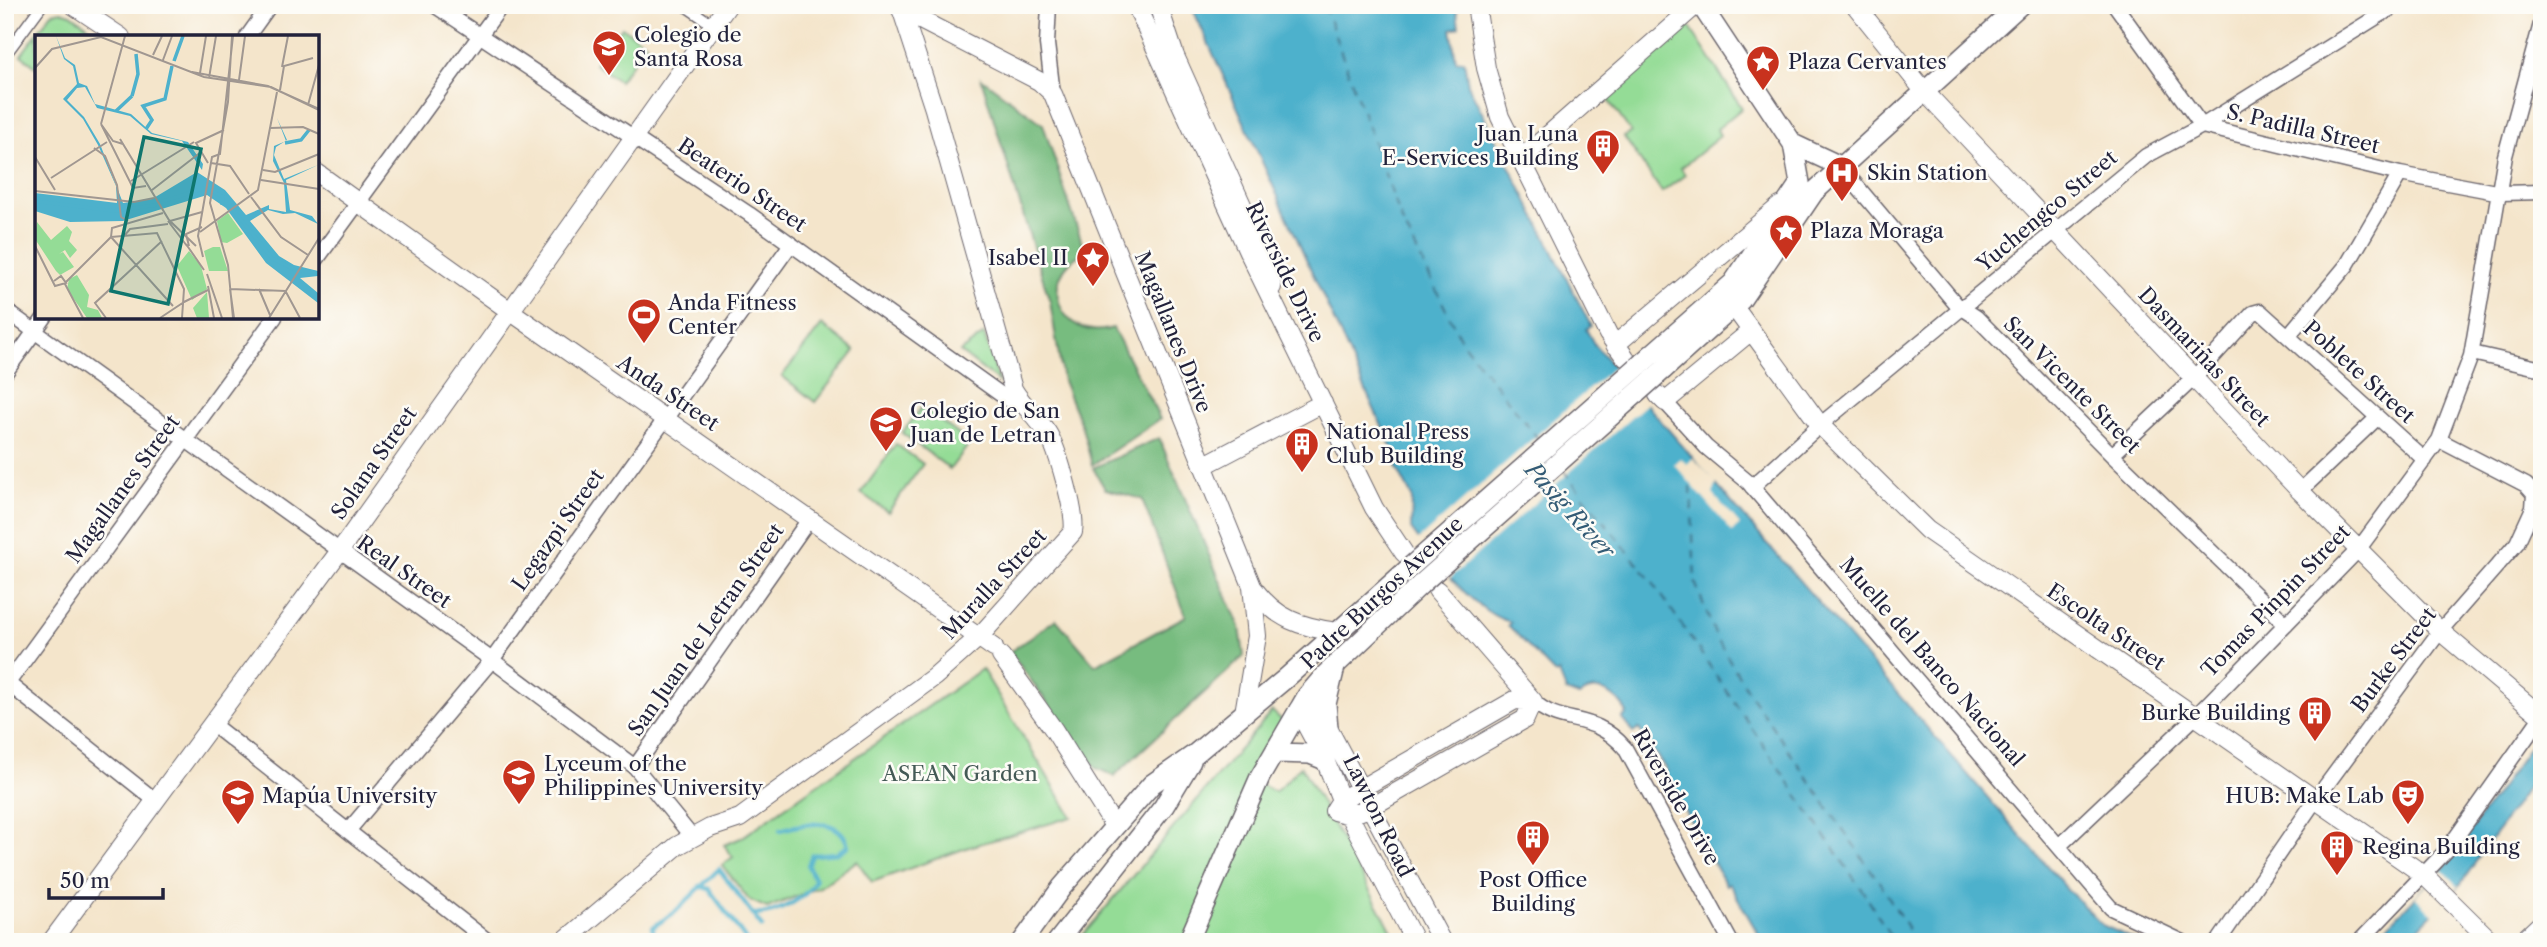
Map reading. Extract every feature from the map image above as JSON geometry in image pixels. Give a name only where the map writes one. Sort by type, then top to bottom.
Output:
[{"type":"main road","points":[[1657,363],[1733,283],[1800,183],[1793,144],[1702,5]]},
{"type":"main road","points":[[1657,363],[1734,307],[1754,284],[1800,209],[1840,166],[2020,5]]},
{"type":"main road","points":[[1793,144],[1840,166]]},
{"type":"main road","name":"Padre Burgos Avenue","points":[[1022,942],[1062,887],[1152,784],[1195,754],[1337,632],[1406,561],[1657,363]]},
{"type":"main road","name":"Padre Burgos Avenue","points":[[1188,942],[1260,777],[1303,703],[1337,663],[1429,587],[1657,363]]},
{"type":"main road","points":[[1328,728],[1329,684],[1337,663]]},
{"type":"main road","points":[[1276,753],[1310,754],[1325,760]]},
{"type":"main road","name":"Padre Burgos Avenue","points":[[1057,942],[1164,806],[1195,754]]},
{"type":"main road","points":[[2525,942],[2542,926]]},
{"type":"street","points":[[5,55],[41,5]]},
{"type":"street","points":[[73,5],[118,35]]},
{"type":"street","points":[[248,35],[270,5]]},
{"type":"street","name":"Beaterio Street","points":[[433,5],[634,137],[791,244],[1010,401],[1023,406]]},
{"type":"street","points":[[318,259],[502,5]]},
{"type":"street","points":[[684,5],[713,25]]},
{"type":"street","name":"Solana Street","points":[[51,942],[339,552],[728,5]]},
{"type":"street","name":"Magallanes Drive","points":[[1049,5],[1047,44],[1053,94],[1252,586],[1256,636],[1244,713]]},
{"type":"street","name":"Riverside Drive","points":[[1136,5],[1323,403],[1374,508],[1406,561]]},
{"type":"street","points":[[1158,5],[1175,56],[1269,265],[1276,306]]},
{"type":"street","points":[[1476,5],[1486,68],[1500,117],[1620,351],[1786,201]]},
{"type":"street","points":[[1521,159],[1696,5]]},
{"type":"street","name":"Dasmariñas Street","points":[[1855,5],[1925,92],[2300,491],[2440,631],[2541,717]]},
{"type":"street","name":"S. Padilla Street","points":[[2115,5],[2202,126],[2400,174],[2501,193],[2542,192]]},
{"type":"street","name":"Yuchengco Street","points":[[1752,487],[1821,425],[2146,156],[2202,126],[2396,5]]},
{"type":"street","points":[[900,8],[1039,81],[1053,94]]},
{"type":"street","name":"Muralla Street","points":[[563,942],[589,923],[677,846],[692,837],[740,818],[934,677],[979,637],[1063,544],[1075,524],[1072,504],[1049,433],[1023,406],[1013,389],[934,109],[900,8]]},
{"type":"street","name":"Tomas Pinpin Street","points":[[2059,846],[2196,716],[2358,550],[2439,440],[2472,354],[2501,193],[2505,156],[2542,20]]},
{"type":"street","name":"San Vicente Street","points":[[1840,166],[1951,298],[1976,317],[2112,455],[2286,624]]},
{"type":"street","name":"Anda Street","points":[[318,174],[510,312],[810,518],[998,652],[1054,730],[1114,826]]},
{"type":"street","points":[[2288,337],[2347,265],[2400,174]]},
{"type":"street","name":"Legazpi Street","points":[[348,831],[492,660],[791,244]]},
{"type":"street","name":"Escolta Street","points":[[1734,307],[1821,425],[1927,530],[2428,878],[2492,942]]},
{"type":"street","name":"Real Street","points":[[5,310],[635,766],[692,837]]},
{"type":"street","name":"Poblete Street","points":[[2193,379],[2253,313],[2260,311],[2425,460]]},
{"type":"street","points":[[5,373],[44,318]]},
{"type":"street","name":"Magallanes Street","points":[[6,684],[274,318]]},
{"type":"street","points":[[1661,398],[1751,331]]},
{"type":"street","points":[[2472,354],[2542,369]]},
{"type":"street","points":[[2112,455],[2193,379]]},
{"type":"street","name":"Muelle del Banco Nacional","points":[[1661,398],[1706,447],[1752,487],[2116,912],[2183,942]]},
{"type":"street","points":[[1203,466],[1323,403]]},
{"type":"street","points":[[2300,491],[2377,418]]},
{"type":"street","name":"Burke Street","points":[[2218,942],[2316,799],[2440,631],[2517,543],[2533,508],[2534,495],[2526,485],[2439,440]]},
{"type":"street","name":"San Juan de Letran Street","points":[[635,766],[810,518]]},
{"type":"street","name":"Magallanes Drive","points":[[1252,586],[1278,615],[1296,624],[1337,632]]},
{"type":"street","name":"Riverside Drive","points":[[1429,587],[1533,701],[1547,712],[1601,726],[1625,748],[1731,942]]},
{"type":"street","points":[[6,684],[156,801]]},
{"type":"street","points":[[1515,700],[1533,701],[1525,719],[1369,808],[1345,807],[1359,790],[1515,700]]},
{"type":"street","name":"Lawton Road","points":[[1303,703],[1328,728],[1442,942]]},
{"type":"street","name":"Lawton Road","points":[[1303,703],[1345,807],[1415,942]]},
{"type":"street","points":[[2359,942],[2428,878],[2541,717]]},
{"type":"street","points":[[212,724],[489,942]]},
{"type":"green space","points":[[61,11],[71,14],[100,35],[36,35],[52,13]]},
{"type":"green space","points":[[1689,26],[1742,108],[1717,129],[1720,136],[1681,168],[1685,175],[1662,192],[1624,137],[1631,132],[1606,97]]},
{"type":"green space","points":[[622,27],[646,44],[619,81],[595,64]]},
{"type":"green space","points":[[35,36],[35,66],[21,55]]},
{"type":"green space","points":[[981,78],[1043,124],[1085,252],[1069,263],[1060,276],[1057,291],[1060,305],[1067,317],[1079,326],[1094,330],[1113,328],[1160,419],[1092,465],[1082,427],[1063,381],[1050,302]]},
{"type":"green space","points":[[822,325],[855,351],[815,402],[782,376]]},
{"type":"green space","points":[[984,334],[999,382],[960,352]]},
{"type":"green space","points":[[922,407],[970,443],[950,469],[902,433]]},
{"type":"green space","points":[[1159,438],[1240,627],[1244,656],[1114,776],[1096,768],[1010,652],[1056,619],[1095,665],[1186,616],[1142,499],[1105,489],[1093,468]]},
{"type":"green space","points":[[896,444],[923,464],[888,512],[861,493]]},
{"type":"green space","name":"ASEAN Garden","points":[[982,669],[1072,817],[969,847],[872,882],[857,861],[820,887],[767,908],[749,900],[722,865],[733,857],[724,845],[741,838]]},
{"type":"green space","points":[[1272,711],[1284,722],[1254,781],[1275,792],[1301,766],[1398,942],[1077,942]]},
{"type":"water","name":"Pasig River","points":[[1191,5],[1456,5],[1459,27],[1451,29],[1456,61],[1464,60],[1468,85],[1591,326],[1586,329],[1594,344],[2068,890],[2102,925],[2140,942],[1763,942],[1729,883],[1726,885],[1664,773],[1667,771],[1639,729],[1633,733],[1622,719],[1627,713],[1623,706],[1613,696],[1600,690],[1579,696],[1566,691],[1559,672],[1555,674],[1508,625],[1511,622],[1484,609],[1470,597],[1442,569],[1411,529],[1412,497],[1396,466],[1399,464]]},
{"type":"water","points":[[2542,729],[2542,766],[2459,886],[2405,942],[2372,942],[2443,869]]},
{"type":"pier","points":[[1617,364],[1649,402],[1449,579],[1416,542]]},
{"type":"pier","points":[[1681,458],[1687,464],[1693,458],[1717,483],[1713,494],[1740,525],[1732,532],[1674,464]]},
{"type":"pier","points":[[2443,870],[2459,886],[2434,915],[2415,897]]},
{"type":"waterway","points":[[752,914],[769,913],[797,900],[815,880],[808,866],[812,855],[837,853],[848,846],[844,836],[829,825],[799,825],[780,830]]},
{"type":"waterway","points":[[653,942],[653,927],[675,912],[719,869],[762,927]]},
{"type":"waterway","points":[[700,886],[709,889],[746,940]]},
{"type":"ferry route","points":[[1324,5],[1402,221],[1462,342],[1540,441]]},
{"type":"ferry route","points":[[1563,470],[1656,587],[1866,896],[1894,942]]},
{"type":"ferry route","points":[[1691,486],[1695,582],[1716,637],[1749,693],[1882,886],[1916,942]]},
{"type":"place","name":"Colegio de Santa Rosa","points":[[609,77]]},
{"type":"place","name":"Plaza Cervantes","points":[[1763,92]]},
{"type":"place","name":"Juan Luna E-Services Building","points":[[1603,176]]},
{"type":"place","name":"Skin Station","points":[[1842,203]]},
{"type":"place","name":"Plaza Moraga","points":[[1786,261]]},
{"type":"place","name":"Isabel II","points":[[1093,288]]},
{"type":"place","name":"Anda Fitness Center","points":[[644,345]]},
{"type":"place","name":"Colegio de San Juan de Letran","points":[[886,453]]},
{"type":"place","name":"National Press Club Building","points":[[1302,474]]},
{"type":"place","name":"Burke Building","points":[[2315,743]]},
{"type":"place","name":"Lyceum of the Philippines University","points":[[519,806]]},
{"type":"place","name":"Mapúa University","points":[[238,826]]},
{"type":"place","name":"HUB: Make Lab","points":[[2408,826]]},
{"type":"place","name":"Post Office Building","points":[[1533,867]]},
{"type":"place","name":"Regina Building","points":[[2337,877]]}]
